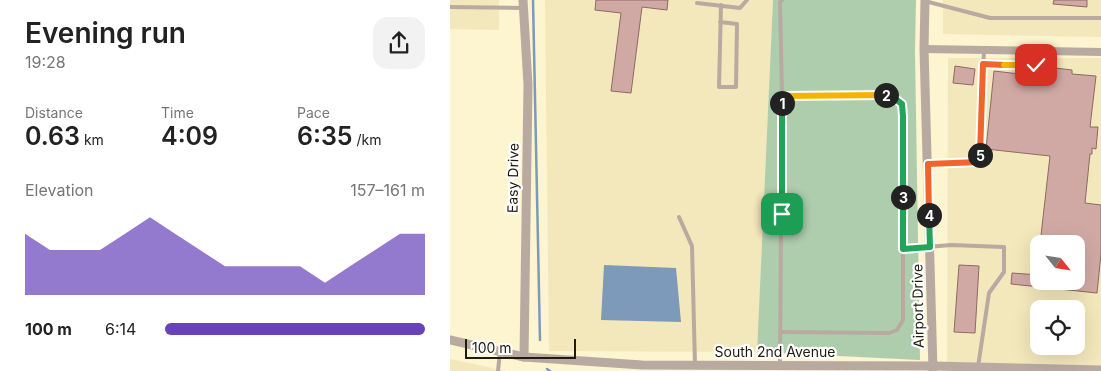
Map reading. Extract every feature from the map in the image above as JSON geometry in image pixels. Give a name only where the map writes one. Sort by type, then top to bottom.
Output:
[{"type":"street","name":"Airport Drive","points":[[926,0],[924,49],[933,369]]},
{"type":"street","name":"Easy Drive","points":[[523,4],[528,85],[524,357]]},
{"type":"street","points":[[924,49],[1101,52]]},
{"type":"street","name":"South 2nd Avenue","points":[[450,340],[524,357],[642,364],[1101,370]]},
{"type":"lane","points":[[697,3],[740,8],[747,0]]},
{"type":"lane","points":[[780,366],[782,96],[780,2],[782,0]]},
{"type":"lane","points":[[926,0],[990,18],[1101,18]]},
{"type":"lane","points":[[450,7],[523,4]]},
{"type":"lane","points":[[720,22],[737,24],[736,87],[719,87],[720,22],[721,5]]},
{"type":"lane","points":[[928,164],[979,162],[984,50]]},
{"type":"lane","points":[[983,64],[1044,64],[1048,61],[1050,51]]},
{"type":"lane","points":[[781,332],[888,333],[897,330],[903,320],[902,104],[890,95],[782,96]]},
{"type":"lane","points":[[679,217],[692,246],[695,365]]},
{"type":"lane","points":[[903,249],[951,245],[1004,246],[1004,272],[989,293],[978,367]]},
{"type":"lane","points":[[498,371],[500,352]]},
{"type":"shaded area","points":[[450,0],[499,0],[499,30],[450,29]]},
{"type":"shaded area","points":[[545,0],[773,0],[757,352],[549,351]]},
{"type":"shaded area","points":[[943,0],[1101,0],[1101,37],[943,34]]},
{"type":"shaded area","points":[[948,58],[1101,58],[1101,371],[947,371]]},
{"type":"shaded area","points":[[450,359],[506,371],[450,371]]},
{"type":"green space","points":[[773,0],[916,0],[915,52],[920,360],[757,352]]},
{"type":"water","points":[[604,265],[676,268],[681,322],[601,320]]},
{"type":"building","points":[[596,0],[668,0],[667,10],[642,7],[631,93],[611,91],[621,13],[595,10]]},
{"type":"building","points":[[1054,0],[1087,0],[1087,7],[1053,4]]},
{"type":"building","points":[[955,66],[975,69],[973,85],[953,83]]},
{"type":"building","points":[[1055,68],[1072,70],[1072,74],[1096,76],[1090,127],[1098,127],[1096,149],[1092,148],[1092,154],[1090,154],[1085,203],[1101,205],[1101,254],[1097,293],[1068,290],[1085,290],[1085,235],[1041,235],[1050,156],[986,149],[994,71],[1054,78]]},
{"type":"building","points":[[959,265],[979,266],[975,333],[954,332]]},
{"type":"building","points":[[1012,273],[1030,274],[1030,286],[1011,284]]},
{"type":"waterway","points":[[533,0],[540,340]]},
{"type":"route","points":[[782,214],[782,96],[890,95],[902,104],[903,249],[930,247],[928,164],[979,162],[983,64],[1036,65]]}]
